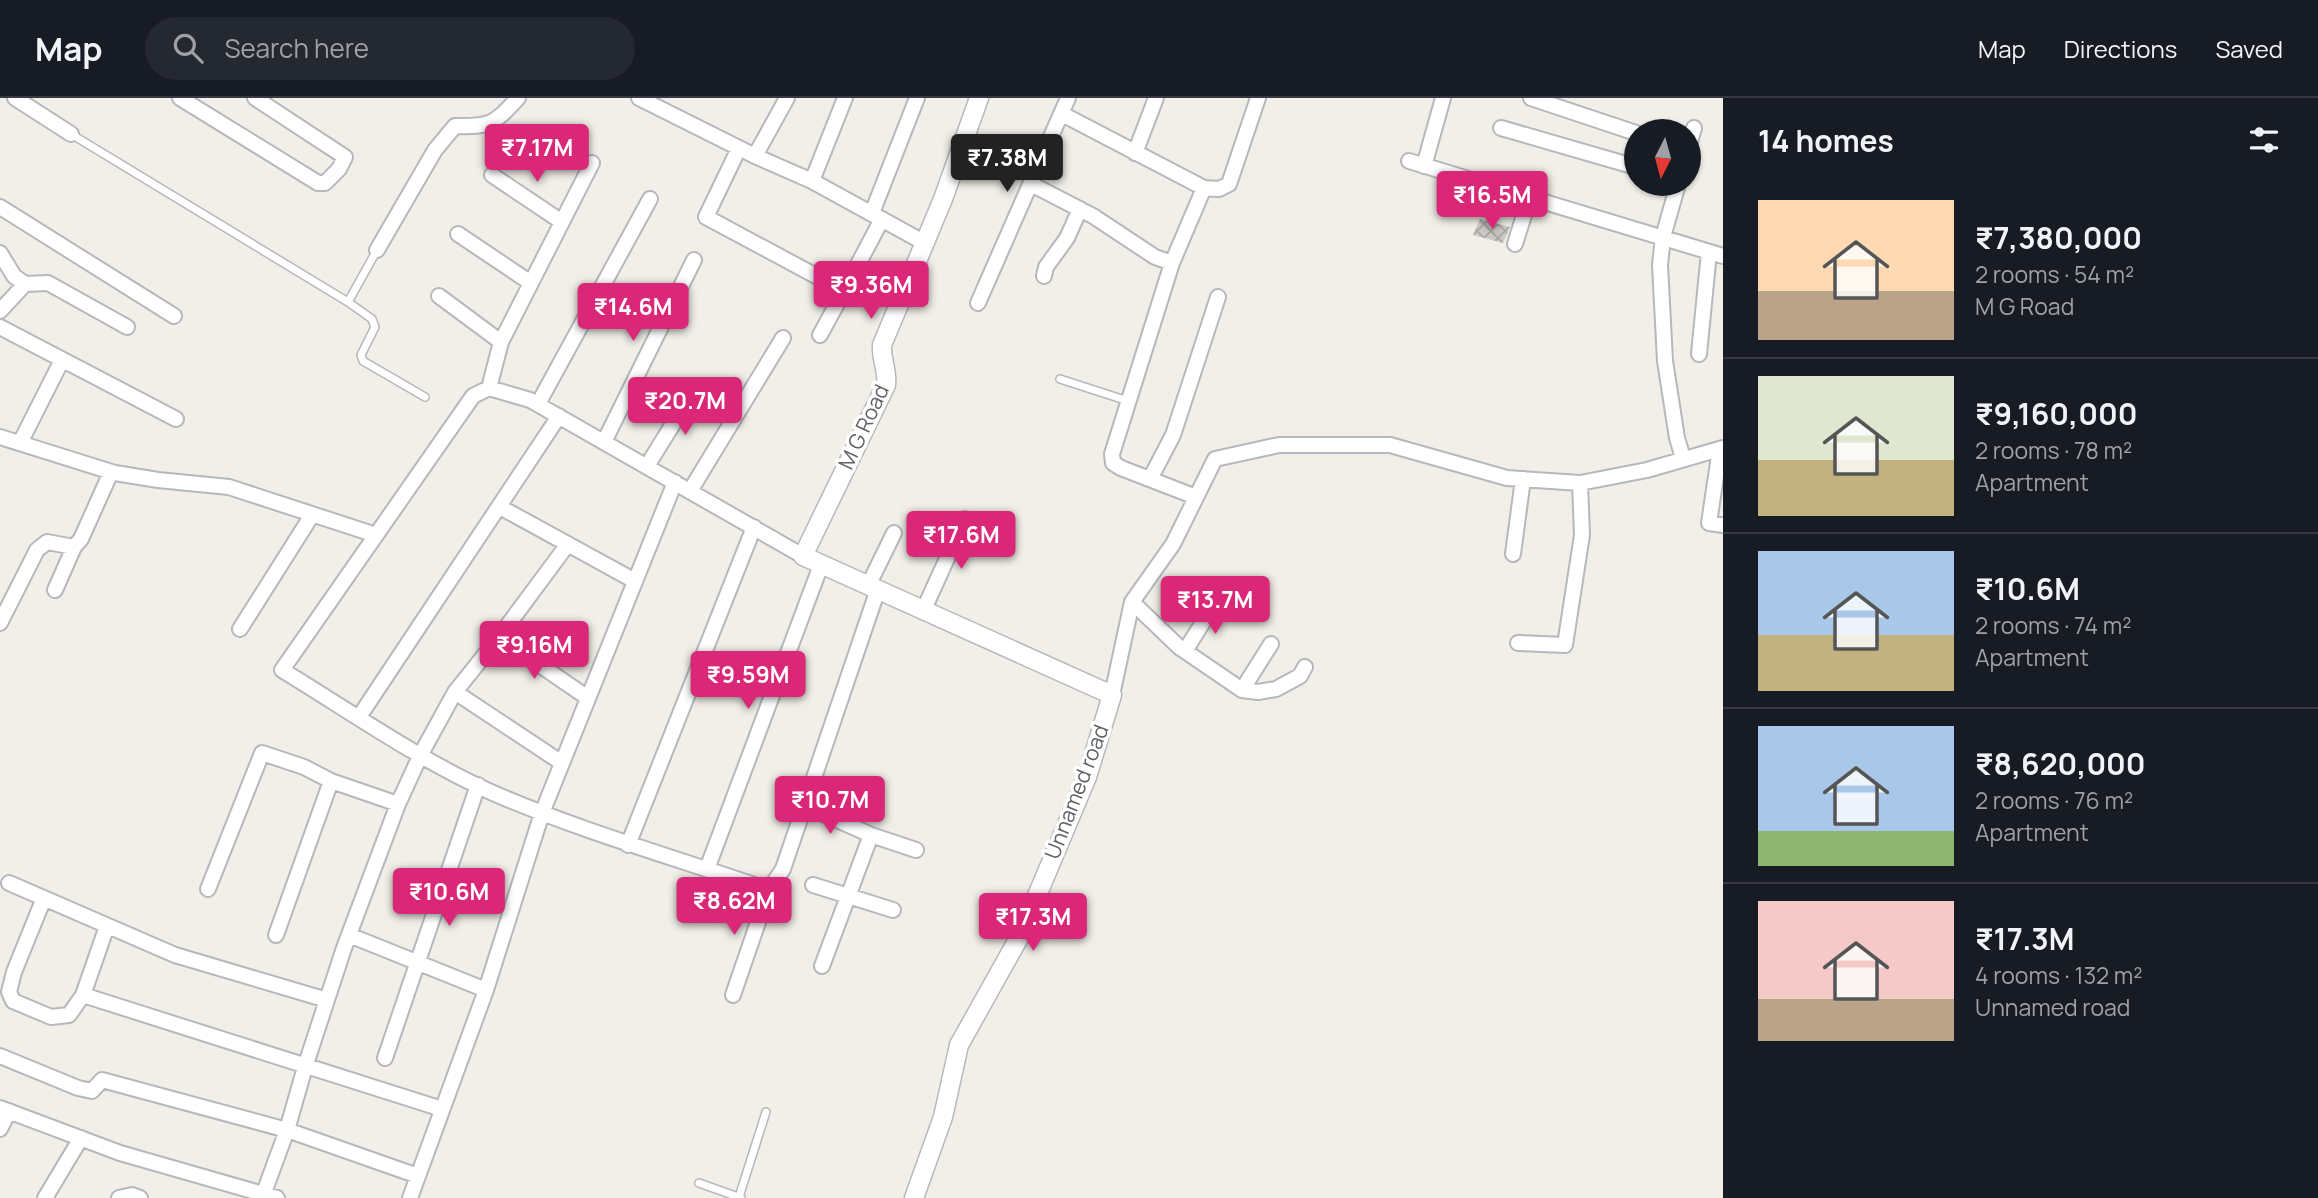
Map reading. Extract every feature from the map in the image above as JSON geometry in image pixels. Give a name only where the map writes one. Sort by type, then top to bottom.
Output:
[{"type":"street","points":[[15,98],[71,134]]},
{"type":"street","points":[[180,98],[318,183],[325,183],[339,169],[345,157],[255,98]]},
{"type":"street","points":[[377,250],[435,150],[455,126],[481,127],[497,121],[518,98]]},
{"type":"street","points":[[639,98],[755,156],[812,181],[925,243]]},
{"type":"street","points":[[755,156],[787,98]]},
{"type":"street","points":[[812,181],[845,98]]},
{"type":"street","points":[[820,335],[844,291],[877,216],[917,98]]},
{"type":"street","name":"M G Road","points":[[803,556],[886,385],[882,345],[943,199],[979,98]]},
{"type":"street","points":[[978,303],[1068,98]]},
{"type":"street","points":[[1135,153],[1156,98]]},
{"type":"street","points":[[1062,114],[1203,188],[1219,189],[1229,184],[1258,98]]},
{"type":"street","points":[[1424,166],[1443,98]]},
{"type":"street","points":[[1531,98],[1624,129]]},
{"type":"street","points":[[1501,128],[1624,164]]},
{"type":"street","points":[[739,148],[706,217],[844,291]]},
{"type":"street","points":[[1409,161],[1716,254],[1699,354]]},
{"type":"street","points":[[489,388],[501,342],[592,163]]},
{"type":"street","points":[[492,175],[562,222]]},
{"type":"street","points":[[1031,184],[1080,209],[1155,257],[1172,263]]},
{"type":"street","points":[[1196,497],[1113,463],[1113,448],[1172,263],[1203,188]]},
{"type":"street","points":[[1515,244],[1530,196]]},
{"type":"street","points":[[1675,196],[1663,237],[1660,265],[1665,361],[1677,438],[1683,458]]},
{"type":"street","points":[[538,404],[650,199]]},
{"type":"street","points":[[0,207],[174,316]]},
{"type":"street","points":[[1044,276],[1046,267],[1067,238],[1080,209]]},
{"type":"street","points":[[458,234],[531,283]]},
{"type":"street","points":[[0,253],[14,276],[25,284],[48,283],[127,327]]},
{"type":"street","points":[[604,442],[694,260]]},
{"type":"street","points":[[0,311],[25,284]]},
{"type":"street","points":[[439,296],[501,342]]},
{"type":"street","points":[[1150,479],[1173,435],[1218,298]]},
{"type":"street","points":[[0,327],[176,419]]},
{"type":"street","points":[[690,491],[783,338]]},
{"type":"street","points":[[20,443],[62,360]]},
{"type":"street","points":[[769,890],[628,845],[542,813],[478,785],[421,754],[282,670],[473,396],[489,388],[538,404],[803,556],[1112,695],[1132,602],[1173,544],[1215,459],[1279,445],[1390,444],[1507,478],[1580,483],[1647,470],[1722,448],[1709,523],[1723,525]]},
{"type":"street","points":[[647,466],[694,390]]},
{"type":"street","points":[[359,717],[559,416]]},
{"type":"street","points":[[0,437],[111,472],[158,481],[229,487],[376,536]]},
{"type":"street","points":[[55,590],[74,547],[95,511],[111,472]]},
{"type":"street","points":[[1513,554],[1523,479]]},
{"type":"street","points":[[410,1198],[486,990],[542,813],[675,482]]},
{"type":"street","points":[[1518,643],[1565,645],[1582,535],[1580,483]]},
{"type":"street","points":[[500,507],[635,581]]},
{"type":"street","points":[[240,628],[312,515]]},
{"type":"street","points":[[925,610],[965,519]]},
{"type":"street","points":[[628,845],[754,527]]},
{"type":"street","points":[[733,995],[769,890],[783,869],[873,587],[894,533]]},
{"type":"street","points":[[0,623],[37,550],[47,542],[74,547]]},
{"type":"street","points":[[0,1129],[5,1110],[120,1153],[268,1196],[305,1067],[349,935],[398,804],[421,754],[455,692],[568,544]]},
{"type":"street","points":[[707,869],[821,565]]},
{"type":"street","points":[[1132,602],[1185,651],[1242,690],[1258,692],[1276,689],[1300,676],[1305,667]]},
{"type":"street","points":[[1185,651],[1215,603]]},
{"type":"street","points":[[499,637],[589,698]]},
{"type":"street","points":[[1242,690],[1271,644]]},
{"type":"street","points":[[455,692],[562,763]]},
{"type":"street","name":"Unnamed road","points":[[914,1198],[943,1117],[959,1045],[1020,936],[1087,777],[1112,695]]},
{"type":"street","points":[[208,889],[262,752],[304,767],[331,781],[398,804]]},
{"type":"street","points":[[276,935],[331,781]]},
{"type":"street","points":[[385,1058],[478,785]]},
{"type":"street","points":[[804,805],[871,835],[916,850]]},
{"type":"street","points":[[822,965],[871,835]]},
{"type":"street","points":[[9,883],[175,955],[327,1000]]},
{"type":"street","points":[[813,885],[893,910]]},
{"type":"street","points":[[44,898],[14,972],[9,992],[13,1001],[51,1017],[69,1015],[83,995],[107,926]]},
{"type":"street","points":[[349,935],[486,990]]},
{"type":"street","points":[[83,995],[442,1110]]},
{"type":"street","points":[[0,1056],[78,1088],[92,1091],[102,1080],[287,1130],[418,1176]]},
{"type":"street","points":[[45,1198],[81,1138]]},
{"type":"street","points":[[119,1198],[132,1195],[140,1198]]},
{"type":"lane","points":[[71,134],[372,319],[375,327],[361,355],[363,360],[425,397]]},
{"type":"lane","points":[[348,302],[377,250]]},
{"type":"lane","points":[[1060,379],[1129,401]]},
{"type":"lane","points":[[699,1183],[740,1197],[766,1112]]},
{"type":"building","points":[[1480,219],[1510,227],[1503,243],[1473,235]]}]
